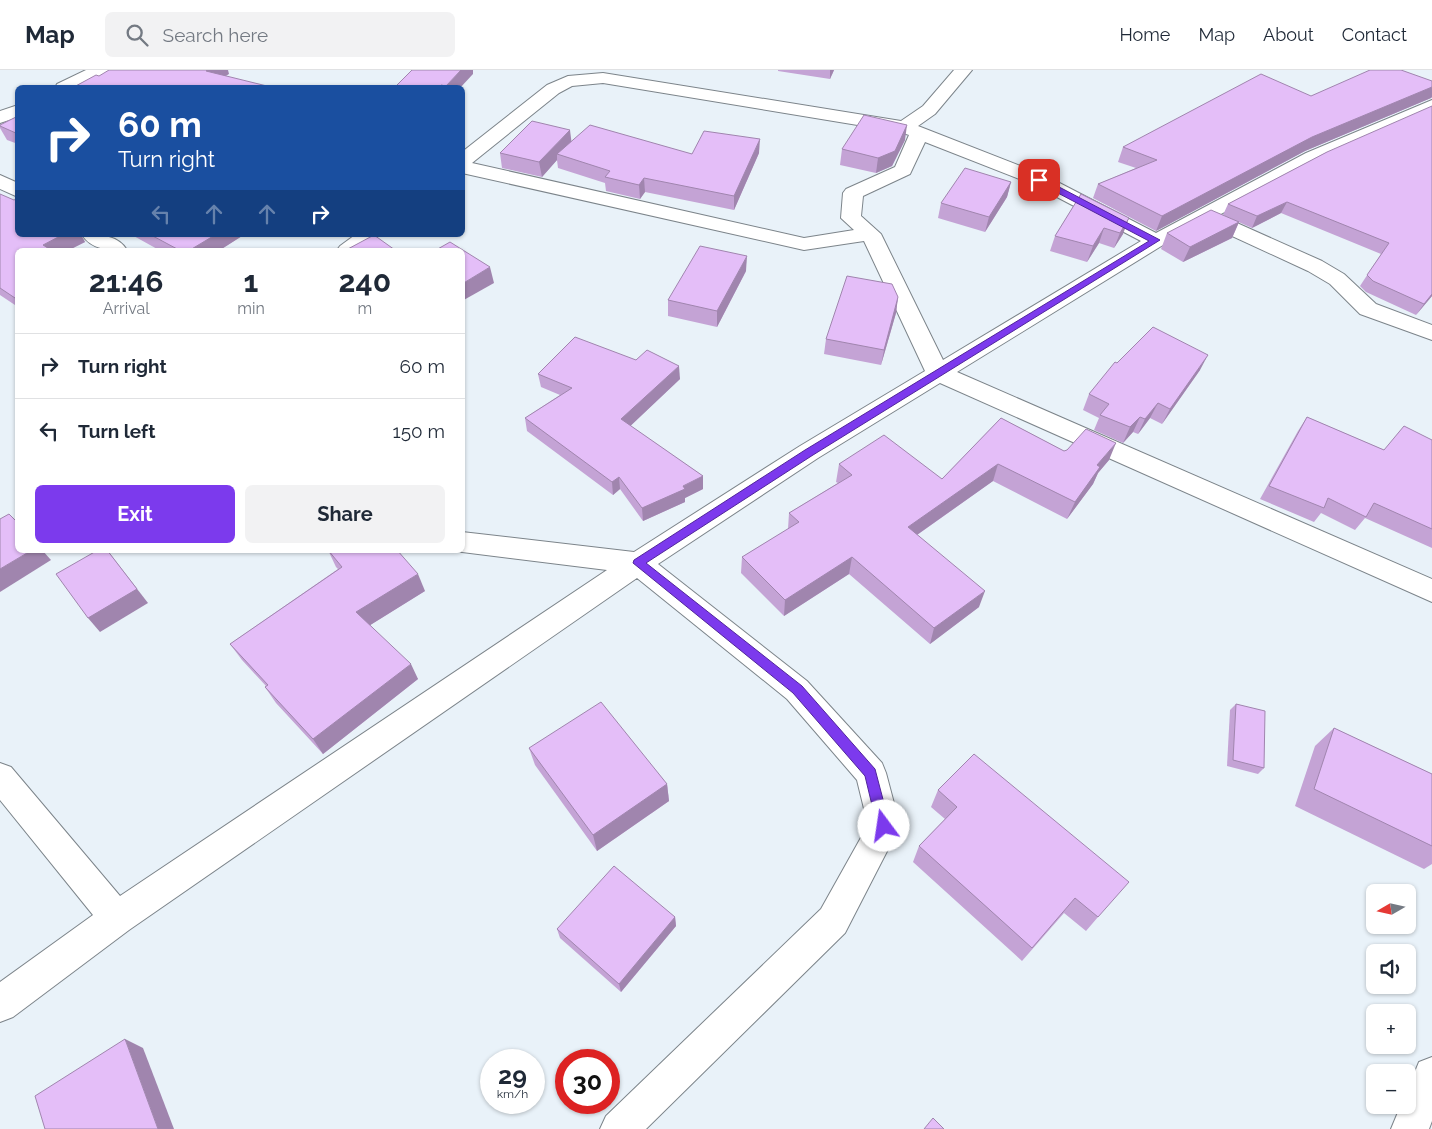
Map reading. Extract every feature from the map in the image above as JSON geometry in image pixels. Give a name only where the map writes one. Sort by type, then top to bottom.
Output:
[{"type":"street","points":[[70,85],[100,70]]},
{"type":"street","points":[[963,70],[911,130],[904,170],[853,194],[851,218],[871,234],[938,373],[1432,591]]},
{"type":"street","points":[[465,160],[553,89],[568,81],[603,78],[911,130],[1039,180],[1156,240]]},
{"type":"street","points":[[0,1004],[117,918],[638,563],[809,452],[1156,240],[1313,156],[1432,105]]},
{"type":"street","points":[[0,118],[15,111]]},
{"type":"street","points":[[465,168],[804,244],[871,234]]},
{"type":"street","points":[[0,181],[15,189]]},
{"type":"street","points":[[1203,215],[1315,266],[1337,279],[1368,309],[1432,332]]},
{"type":"street","points":[[95,237],[114,248]]},
{"type":"street","points":[[349,248],[366,237]]},
{"type":"street","points":[[465,542],[638,563],[797,690],[871,773],[884,826],[833,921],[619,1129]]},
{"type":"street","points":[[0,778],[117,918]]},
{"type":"street","points":[[1410,1129],[1432,1074]]},
{"type":"building","points":[[109,70],[207,70],[263,85],[78,85],[96,75],[99,76]]},
{"type":"building","points":[[412,70],[461,70],[447,85],[397,85]]},
{"type":"building","points":[[1370,70],[1401,70],[1432,81],[1432,87],[1312,137],[1162,216],[1098,184],[1157,160],[1123,147],[1261,74],[1311,96]]},
{"type":"building","points":[[1432,106],[1432,294],[1424,304],[1373,281],[1367,275],[1389,243],[1287,202],[1257,216],[1228,204],[1327,152]]},
{"type":"building","points":[[864,115],[907,125],[895,151],[878,158],[842,149]]},
{"type":"building","points":[[15,118],[15,133],[0,126]]},
{"type":"building","points":[[532,121],[570,130],[539,162],[500,153]]},
{"type":"building","points":[[590,125],[692,154],[704,131],[760,139],[734,196],[644,178],[639,185],[605,177],[610,171],[557,154]]},
{"type":"building","points":[[965,168],[1011,182],[989,217],[941,203]]},
{"type":"building","points":[[0,194],[15,200],[15,237],[58,237],[43,245],[48,248],[15,248],[15,298],[0,288]]},
{"type":"building","points":[[1081,194],[1129,218],[1120,233],[1104,228],[1093,246],[1055,236]]},
{"type":"building","points":[[1211,210],[1239,222],[1190,247],[1167,233]]},
{"type":"building","points":[[155,237],[212,237],[193,248],[175,248]]},
{"type":"building","points":[[370,237],[377,237],[392,248],[350,248]]},
{"type":"building","points":[[450,242],[460,248],[440,248]]},
{"type":"building","points":[[700,246],[747,256],[717,311],[668,300]]},
{"type":"building","points":[[465,251],[490,267],[465,282]]},
{"type":"building","points":[[847,276],[892,284],[898,297],[884,350],[826,339]]},
{"type":"building","points":[[1153,327],[1208,355],[1170,409],[1158,403],[1145,419],[1140,417],[1130,427],[1100,415],[1109,404],[1089,394],[1115,362],[1117,363]]},
{"type":"building","points":[[575,337],[636,360],[647,350],[679,366],[621,419],[703,476],[683,486],[685,489],[642,508],[619,477],[612,482],[525,418],[572,388],[538,374]]},
{"type":"building","points":[[1307,417],[1384,450],[1404,426],[1432,440],[1432,529],[1374,503],[1366,517],[1328,498],[1324,508],[1269,486]]},
{"type":"building","points":[[1001,418],[1064,451],[1086,429],[1116,443],[1097,465],[1100,467],[1075,502],[998,464],[908,527],[985,591],[934,628],[852,557],[785,600],[742,557],[799,522],[789,513],[852,475],[839,464],[884,435],[942,479]]},
{"type":"building","points":[[9,514],[15,520],[15,553],[27,553],[0,569],[0,519]]},
{"type":"building","points":[[93,553],[109,553],[137,589],[88,618],[56,574]]},
{"type":"building","points":[[330,553],[400,553],[418,574],[356,612],[411,664],[313,739],[265,687],[268,685],[230,644],[342,567]]},
{"type":"building","points":[[601,702],[667,784],[593,835],[529,748]]},
{"type":"building","points":[[1236,704],[1265,711],[1264,768],[1233,760]]},
{"type":"building","points":[[1334,728],[1432,774],[1432,846],[1314,789]]},
{"type":"building","points":[[974,754],[1129,882],[1098,917],[1075,898],[1032,948],[919,846],[957,807],[938,790]]},
{"type":"building","points":[[614,866],[675,917],[619,984],[557,929]]},
{"type":"building","points":[[125,1039],[158,1129],[45,1129],[35,1096]]},
{"type":"building","points":[[933,1118],[944,1129],[924,1129]]},
{"type":"route","points":[[884,826],[871,773],[797,690],[638,563],[809,452],[1156,240],[1039,180]]}]
